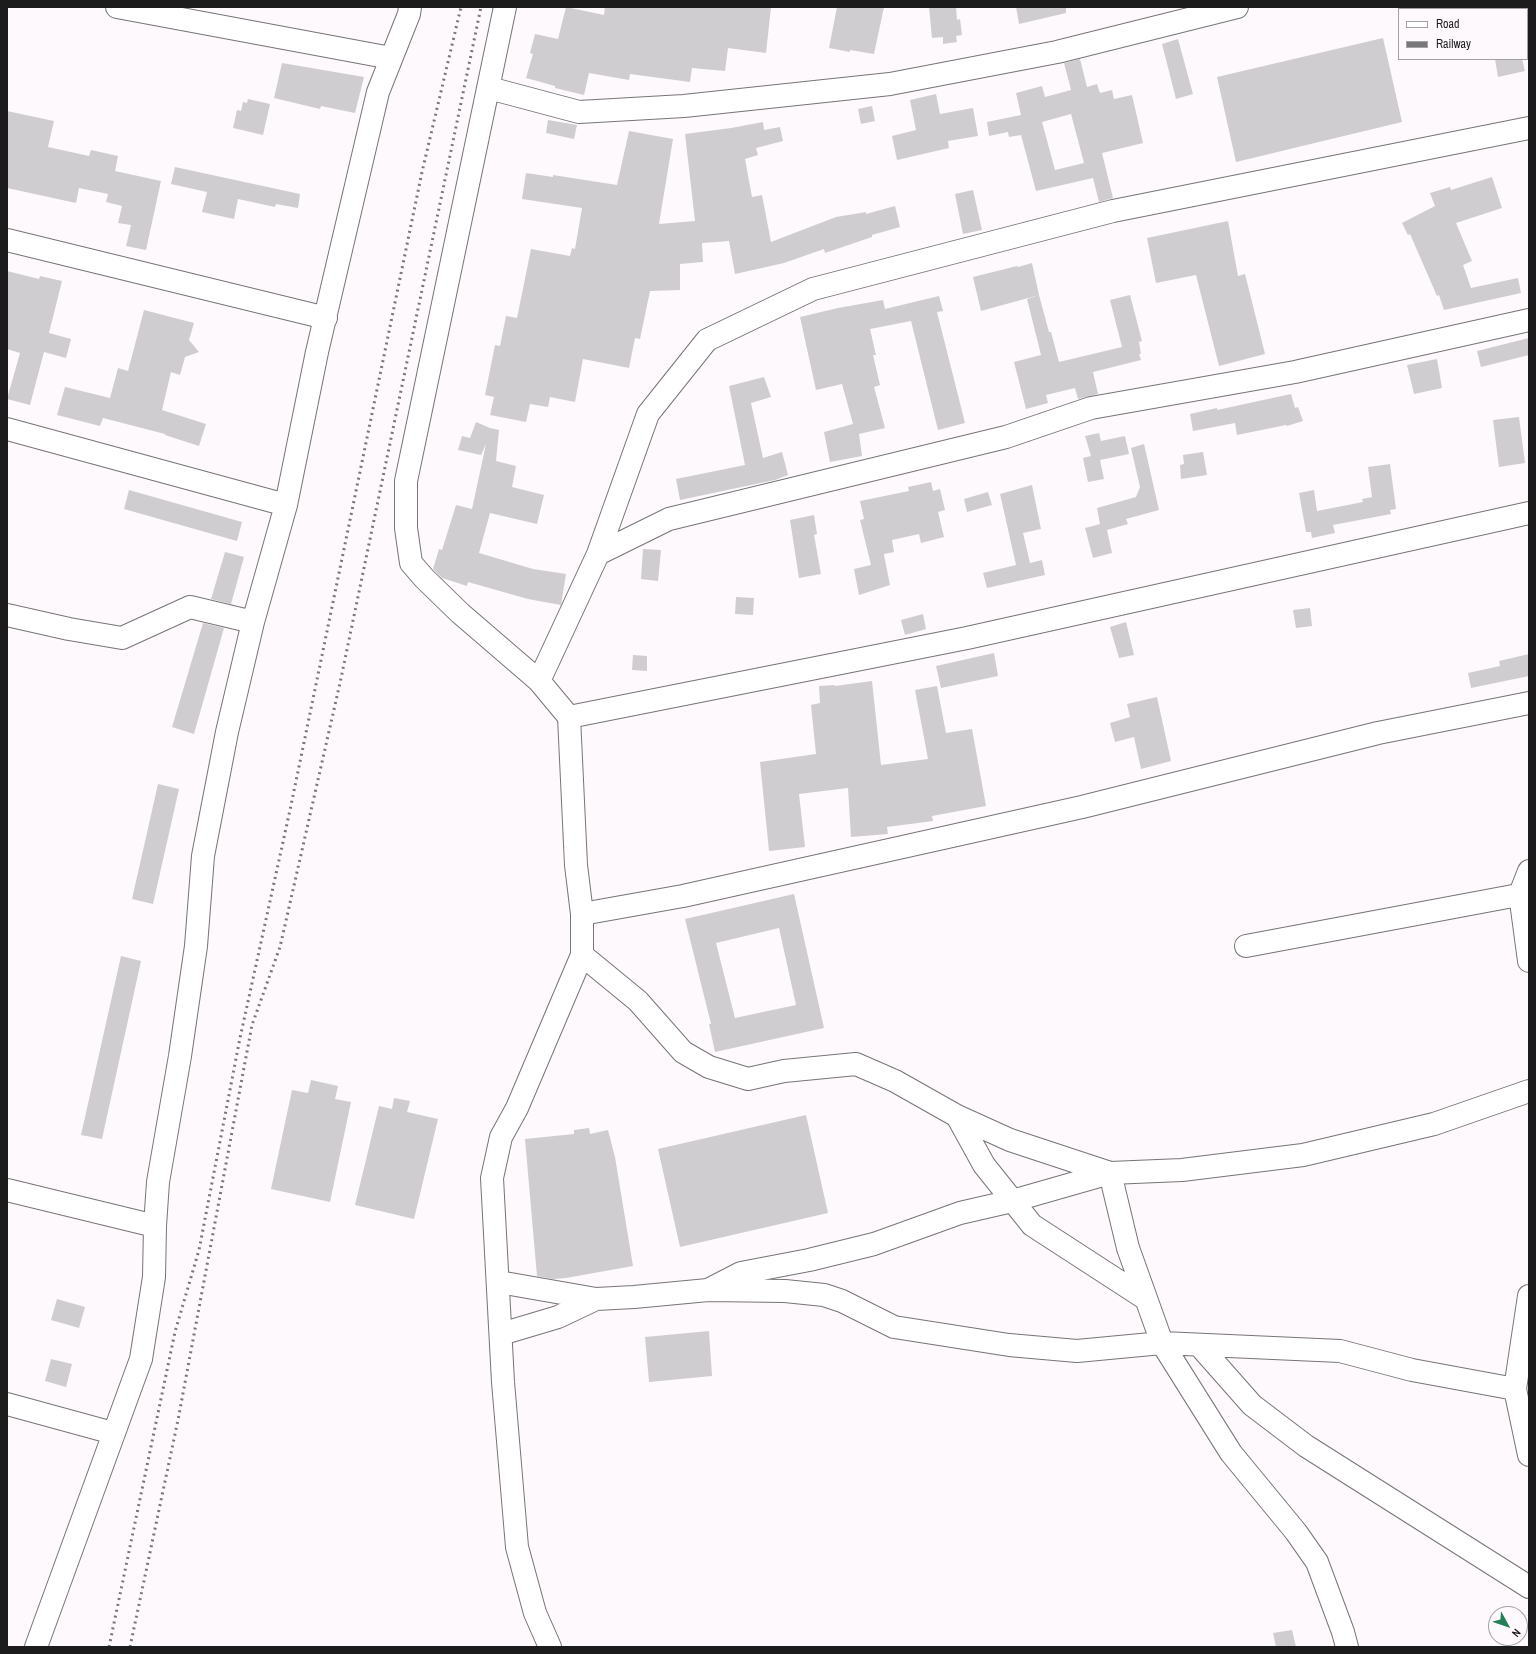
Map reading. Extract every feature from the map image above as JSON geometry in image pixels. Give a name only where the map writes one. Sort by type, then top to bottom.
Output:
[{"type":"street","points":[[117,7],[391,58]]},
{"type":"street","points":[[36,1647],[140,1359],[154,1277],[158,1182],[180,1056],[196,946],[203,856],[226,732],[253,622],[286,506],[317,352],[378,92],[409,14],[410,7]]},
{"type":"street","points":[[505,7],[406,481],[406,528],[411,563],[460,613],[539,681],[569,717],[576,865],[582,914],[582,955],[517,1108],[501,1137],[492,1178],[503,1382],[517,1547],[536,1612],[550,1647]]},
{"type":"street","points":[[488,88],[579,112],[684,106],[890,84],[1057,52],[1237,7]]},
{"type":"street","points":[[539,681],[598,554],[648,414],[706,340],[813,289],[1113,211],[1529,128]]},
{"type":"street","points":[[7,240],[326,318]]},
{"type":"street","points":[[598,554],[669,519],[1006,437],[1091,408],[1295,372],[1529,320]]},
{"type":"street","points":[[7,429],[286,506]]},
{"type":"street","points":[[569,717],[967,638],[1529,513]]},
{"type":"street","points":[[7,615],[69,629],[122,638],[190,607],[253,622]]},
{"type":"street","points":[[582,914],[683,896],[1082,807],[1378,733],[1529,703]]},
{"type":"street","points":[[1529,871],[1525,894],[1529,961]]},
{"type":"street","points":[[1246,946],[1525,894]]},
{"type":"street","points":[[582,955],[638,1000],[683,1052],[708,1067],[748,1079],[784,1071],[856,1064],[895,1081],[957,1116],[1010,1140],[1110,1173]]},
{"type":"street","points":[[708,1290],[741,1273],[809,1260],[874,1244],[960,1213],[1110,1173],[1182,1170],[1303,1155],[1434,1124],[1529,1091]]},
{"type":"street","points":[[957,1116],[984,1165],[1032,1225],[1146,1300]]},
{"type":"street","points":[[1110,1173],[1128,1248],[1162,1343],[1232,1453],[1296,1532],[1317,1562],[1343,1632],[1347,1647]]},
{"type":"street","points":[[7,1190],[155,1226]]},
{"type":"street","points":[[498,1282],[596,1299],[708,1290],[785,1291],[824,1296],[842,1301],[894,1327],[1009,1345],[1076,1350],[1162,1343],[1340,1351],[1412,1370],[1515,1389]]},
{"type":"street","points":[[1529,1296],[1515,1389],[1529,1455]]},
{"type":"street","points":[[501,1334],[558,1317],[596,1299]]},
{"type":"street","points":[[1199,1345],[1252,1405],[1306,1446],[1529,1587]]},
{"type":"street","points":[[7,1404],[113,1433]]},
{"type":"building","points":[[566,7],[604,15],[605,7],[771,7],[766,53],[728,48],[725,71],[692,68],[690,82],[630,74],[629,80],[589,73],[584,95],[555,88],[555,86],[526,78],[533,54],[530,53],[535,34],[558,39]]},
{"type":"building","points":[[837,7],[884,7],[874,54],[829,48]]},
{"type":"building","points":[[929,7],[956,7],[957,20],[960,19],[962,35],[956,36],[957,42],[943,44],[943,37],[932,38]]},
{"type":"building","points":[[1016,7],[1066,7],[1066,13],[1019,24]]},
{"type":"building","points":[[1383,38],[1402,122],[1236,162],[1217,77]]},
{"type":"building","points":[[1178,39],[1193,94],[1176,99],[1162,44]]},
{"type":"building","points":[[1080,59],[1087,87],[1097,84],[1100,93],[1112,90],[1114,99],[1132,95],[1143,143],[1102,153],[1113,198],[1099,202],[1093,178],[1036,191],[1021,135],[1009,137],[1008,132],[989,136],[987,122],[1021,115],[1016,93],[1042,86],[1045,97],[1071,90],[1064,63]],"holes":[[[1071,114],[1084,163],[1055,170],[1042,122]]]},
{"type":"building","points":[[1495,60],[1522,60],[1525,71],[1498,77]]},
{"type":"building","points":[[282,63],[364,77],[355,113],[321,106],[320,109],[274,98]]},
{"type":"building","points":[[936,94],[940,114],[973,108],[978,136],[948,141],[949,148],[897,160],[892,136],[916,130],[910,100]]},
{"type":"building","points":[[248,99],[270,104],[263,135],[233,128],[237,110],[241,111],[243,102],[247,103]]},
{"type":"building","points":[[872,106],[875,121],[861,124],[858,109]]},
{"type":"building","points":[[7,111],[54,121],[48,147],[89,156],[91,150],[118,156],[115,171],[161,181],[146,250],[126,246],[131,225],[118,223],[122,206],[106,202],[108,194],[79,188],[76,203],[7,188]]},
{"type":"building","points":[[548,120],[577,125],[574,139],[546,133]]},
{"type":"building","points":[[763,122],[764,130],[780,127],[783,141],[756,148],[758,155],[745,159],[752,197],[762,195],[771,242],[836,217],[866,212],[866,214],[895,206],[900,227],[872,235],[872,237],[825,253],[824,249],[784,263],[735,274],[729,241],[702,243],[703,262],[680,264],[680,290],[650,291],[640,339],[635,338],[629,368],[583,359],[575,402],[550,397],[548,407],[530,404],[526,422],[490,415],[494,397],[485,395],[495,345],[500,346],[506,316],[517,318],[531,249],[570,256],[572,248],[575,249],[582,208],[522,199],[526,173],[553,177],[553,175],[617,185],[629,131],[673,139],[659,224],[695,221],[685,134]]},
{"type":"building","points":[[175,167],[300,194],[298,208],[276,204],[275,207],[238,199],[234,219],[202,212],[207,192],[171,184]]},
{"type":"building","points":[[1492,177],[1502,208],[1456,223],[1472,261],[1463,265],[1471,288],[1518,278],[1521,293],[1444,310],[1439,295],[1437,296],[1410,234],[1408,235],[1402,223],[1435,206],[1430,193],[1450,187],[1451,190]]},
{"type":"building","points":[[973,190],[982,230],[963,234],[955,194]]},
{"type":"building","points":[[1228,221],[1238,276],[1245,274],[1265,354],[1219,366],[1196,275],[1156,283],[1147,238]]},
{"type":"building","points":[[1032,263],[1039,295],[981,311],[973,277]]},
{"type":"building","points":[[7,271],[39,279],[40,276],[62,281],[49,333],[71,339],[66,358],[44,352],[30,405],[7,399],[20,353],[7,349]]},
{"type":"building","points":[[1039,295],[1059,362],[1122,347],[1110,300],[1130,295],[1142,341],[1139,342],[1141,354],[1139,354],[1141,360],[1093,372],[1098,394],[1078,399],[1075,388],[1046,395],[1048,403],[1026,409],[1014,362],[1041,355],[1027,299]]},
{"type":"building","points":[[939,296],[943,311],[937,312],[965,423],[938,430],[911,321],[870,329],[876,355],[873,355],[880,385],[874,387],[885,428],[859,434],[862,456],[830,462],[824,432],[853,424],[842,384],[816,390],[800,317],[883,300],[885,309]]},
{"type":"building","points":[[144,310],[194,323],[189,340],[199,352],[185,357],[180,375],[171,372],[162,410],[206,424],[199,446],[165,434],[103,418],[100,426],[57,415],[65,387],[110,398],[118,368],[128,371]]},
{"type":"building","points":[[1529,338],[1529,355],[1481,367],[1477,351]]},
{"type":"building","points":[[1437,359],[1442,388],[1414,394],[1407,365]]},
{"type":"building","points":[[764,377],[771,397],[751,403],[763,458],[782,452],[788,475],[775,480],[680,500],[676,479],[745,465],[729,386]]},
{"type":"building","points":[[1291,394],[1295,408],[1298,407],[1303,421],[1287,426],[1237,435],[1235,423],[1193,431],[1190,414],[1217,408],[1217,410]]},
{"type":"building","points":[[1519,417],[1525,463],[1499,467],[1493,420]]},
{"type":"building","points":[[476,422],[499,430],[496,461],[516,466],[512,487],[544,495],[537,524],[490,513],[479,553],[533,569],[566,574],[561,605],[528,599],[468,582],[467,586],[442,578],[433,569],[439,549],[442,550],[456,505],[472,509],[486,444],[481,455],[458,450],[462,436],[470,438]]},
{"type":"building","points":[[1099,433],[1101,441],[1125,436],[1129,454],[1100,460],[1104,479],[1088,482],[1083,458],[1091,456],[1085,436]]},
{"type":"building","points":[[1144,444],[1159,510],[1126,519],[1128,524],[1107,530],[1112,553],[1093,558],[1085,528],[1100,524],[1097,508],[1136,497],[1140,487],[1131,448]]},
{"type":"building","points":[[1203,452],[1207,475],[1181,479],[1180,465],[1184,464],[1183,455]]},
{"type":"building","points":[[1390,464],[1396,509],[1390,510],[1391,514],[1333,525],[1335,533],[1312,538],[1311,532],[1306,532],[1299,493],[1314,490],[1317,511],[1363,502],[1362,499],[1372,497],[1368,467]]},
{"type":"building","points":[[931,482],[933,491],[940,489],[945,510],[938,512],[944,537],[921,543],[919,534],[892,540],[894,552],[884,554],[890,585],[859,595],[854,569],[871,565],[860,520],[864,519],[860,501],[909,491],[908,487]]},
{"type":"building","points":[[1032,485],[1041,529],[1023,533],[1030,563],[1042,560],[1045,575],[987,588],[983,573],[1016,565],[1000,494]]},
{"type":"building","points":[[129,490],[242,522],[237,541],[124,509]]},
{"type":"building","points":[[988,492],[992,505],[967,512],[964,499]]},
{"type":"building","points":[[814,515],[817,534],[814,535],[821,574],[799,578],[790,520]]},
{"type":"building","points":[[643,549],[661,550],[658,581],[641,579]]},
{"type":"building","points":[[225,552],[244,557],[231,604],[211,599]]},
{"type":"building","points":[[736,597],[754,598],[753,615],[735,614]]},
{"type":"building","points":[[1310,608],[1312,626],[1296,628],[1293,610]]},
{"type":"building","points":[[923,614],[926,629],[905,635],[901,620]]},
{"type":"building","points":[[1126,622],[1134,655],[1119,658],[1110,627]]},
{"type":"building","points":[[203,623],[224,628],[194,734],[172,727]]},
{"type":"building","points":[[994,653],[998,676],[941,688],[936,666]]},
{"type":"building","points":[[1529,654],[1529,676],[1471,688],[1468,673],[1500,666],[1499,661]]},
{"type":"building","points":[[633,655],[647,656],[647,671],[632,670]]},
{"type":"building","points":[[872,681],[881,765],[928,759],[915,690],[937,686],[946,733],[972,729],[986,806],[932,816],[933,821],[887,827],[888,834],[851,837],[848,788],[799,794],[805,847],[769,851],[760,762],[816,754],[811,705],[820,703],[819,686],[835,686]]},
{"type":"building","points":[[1157,697],[1171,761],[1141,769],[1134,737],[1115,742],[1110,723],[1130,717],[1127,704]]},
{"type":"building","points":[[158,784],[179,789],[153,904],[132,899]]},
{"type":"building","points":[[794,894],[824,1028],[715,1052],[709,1024],[711,1024],[685,919]],"holes":[[[779,928],[796,1005],[735,1018],[716,943]]]},
{"type":"building","points":[[121,956],[141,961],[102,1139],[81,1135]]},
{"type":"building","points":[[311,1080],[338,1086],[335,1099],[351,1102],[330,1202],[271,1189],[292,1090],[308,1093]]},
{"type":"building","points":[[394,1098],[410,1101],[407,1112],[438,1119],[414,1219],[355,1205],[379,1106],[392,1109]]},
{"type":"building","points":[[806,1115],[828,1213],[680,1247],[658,1149]]},
{"type":"building","points":[[589,1128],[590,1134],[608,1130],[615,1157],[633,1266],[566,1278],[553,1279],[537,1276],[525,1139],[574,1134],[574,1130]]},
{"type":"building","points":[[57,1299],[85,1307],[79,1328],[51,1320]]},
{"type":"building","points":[[709,1331],[712,1376],[649,1382],[645,1337]]},
{"type":"building","points":[[51,1359],[72,1364],[66,1387],[45,1381]]},
{"type":"building","points":[[1292,1630],[1296,1647],[1276,1647],[1273,1633]]},
{"type":"railway","points":[[109,1647],[175,1332],[199,1250],[240,1038],[290,810],[422,172],[461,7]]},
{"type":"railway","points":[[130,1647],[178,1420],[252,1025],[280,947],[340,683],[481,7]]}]
